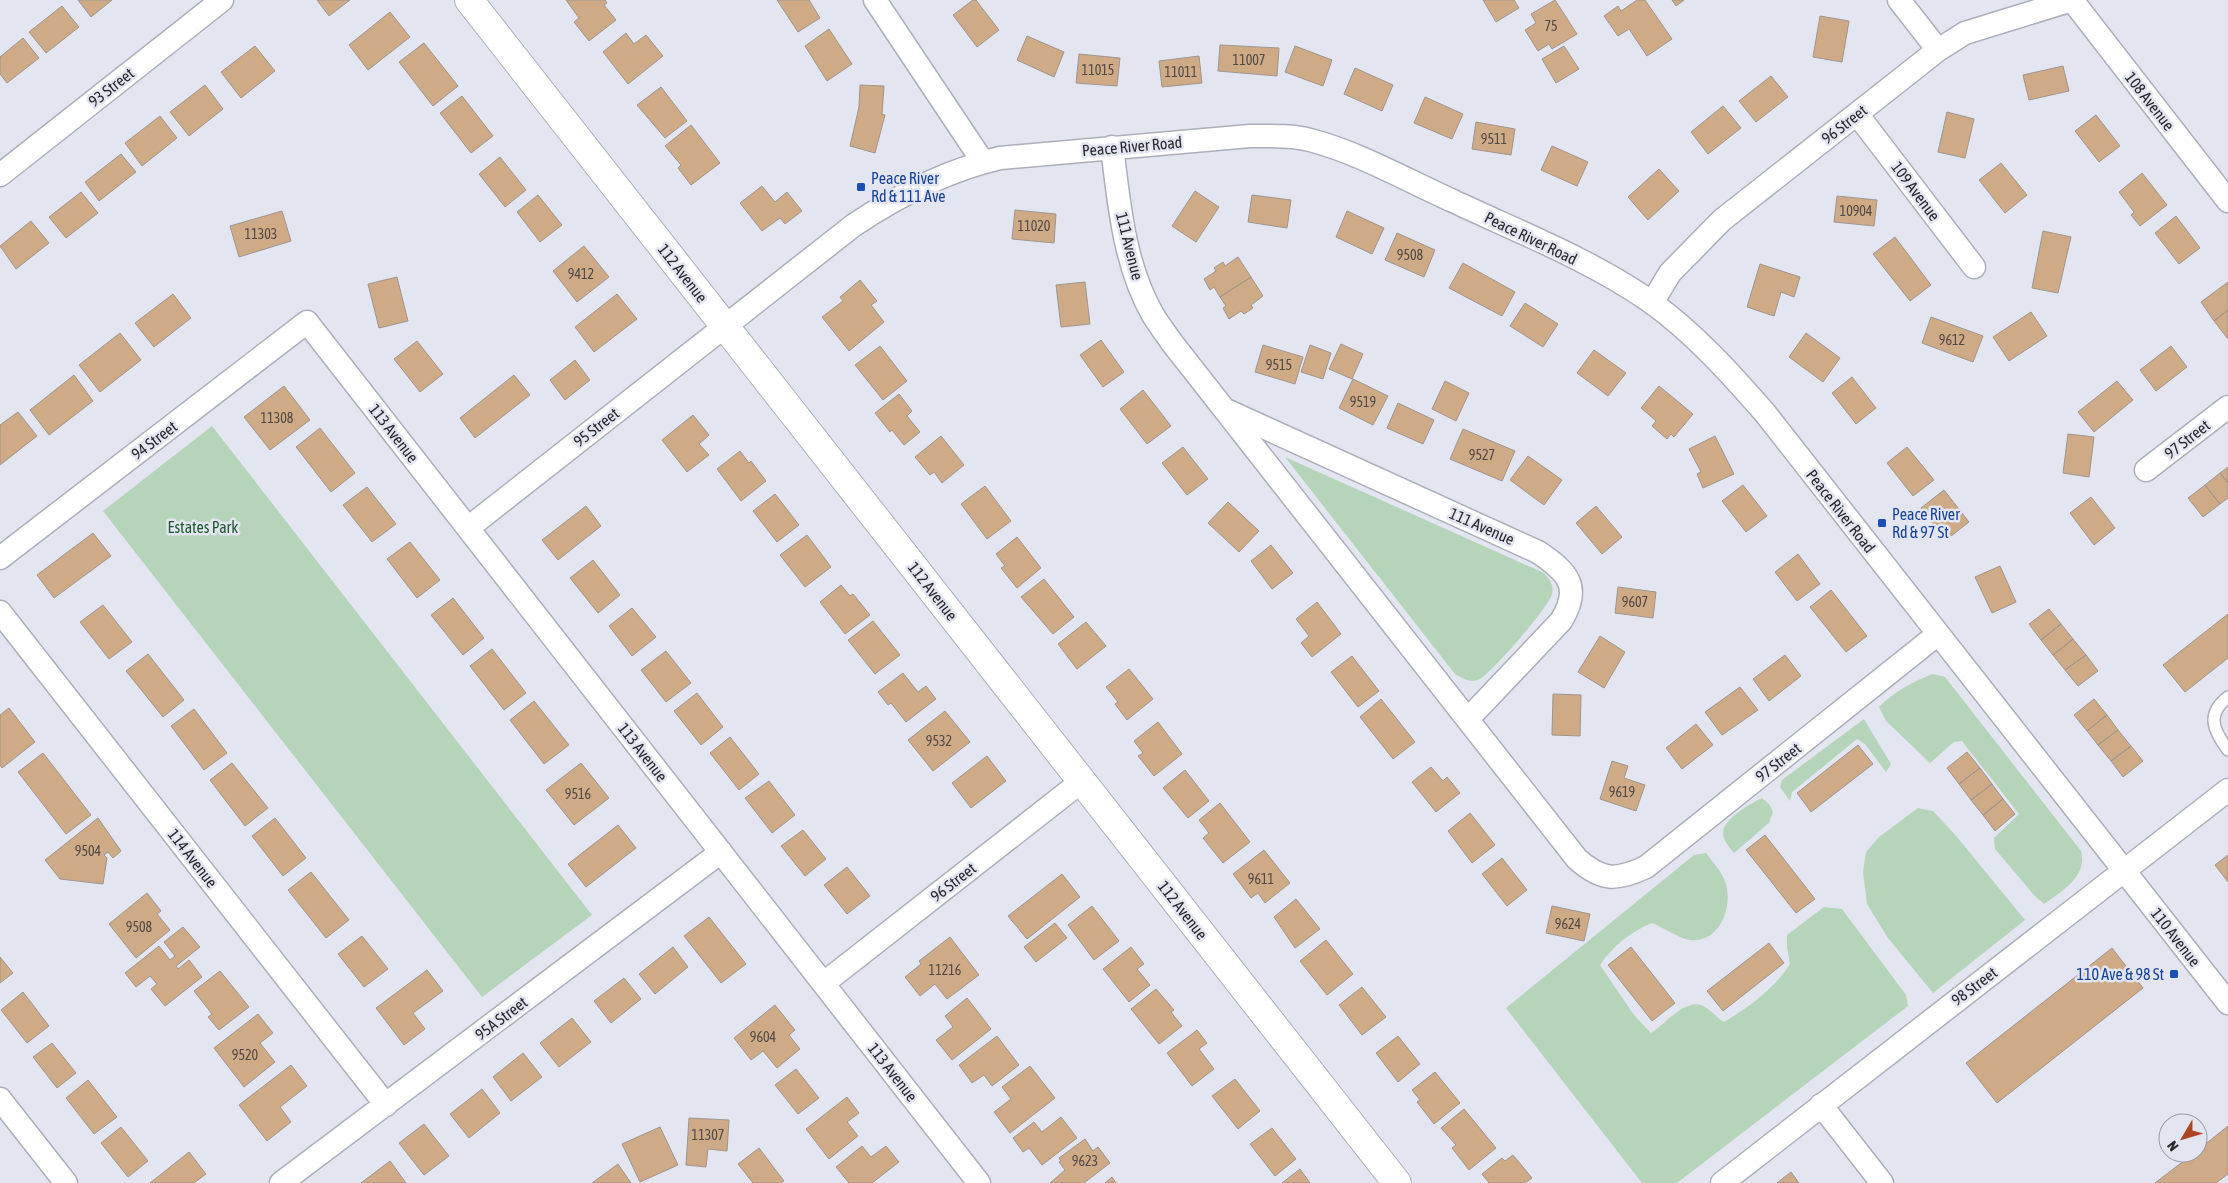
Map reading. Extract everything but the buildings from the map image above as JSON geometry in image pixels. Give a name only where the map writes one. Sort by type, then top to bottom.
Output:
[{"type":"street","name":"93 Street","points":[[0,174],[222,0]]},
{"type":"street","name":"112 Avenue","points":[[469,0],[1396,1183]]},
{"type":"street","points":[[875,0],[983,162]]},
{"type":"street","points":[[1899,0],[1938,50]]},
{"type":"street","name":"96 Street","points":[[1652,303],[1670,273],[1705,236],[1938,50],[1965,33],[2072,0]]},
{"type":"street","name":"108 Avenue","points":[[2072,0],[2228,201]]},
{"type":"street","name":"109 Avenue","points":[[1857,114],[1974,267]]},
{"type":"street","name":"Peace River Road","points":[[725,326],[854,225],[879,208],[944,176],[983,162],[1019,156],[1250,136],[1280,136],[1309,139],[1359,158],[1559,250],[1627,287],[1652,303],[1701,344],[1752,399],[2124,871]]},
{"type":"street","name":"111 Avenue","points":[[1112,147],[1120,208],[1134,273],[1153,315],[1225,410],[1577,859],[1592,872],[1612,878]]},
{"type":"street","name":"113 Avenue","points":[[307,322],[979,1183]]},
{"type":"street","name":"94 Street","points":[[0,558],[307,322]]},
{"type":"street","name":"95 Street","points":[[468,528],[725,326]]},
{"type":"street","name":"97 Street","points":[[2146,470],[2228,407]]},
{"type":"street","name":"111 Avenue","points":[[1225,410],[1538,552],[1559,566],[1569,579],[1572,597],[1568,610],[1561,622],[1468,719]]},
{"type":"street","name":"114 Avenue","points":[[0,612],[386,1105]]},
{"type":"street","name":"97 Street","points":[[1612,878],[1629,875],[1646,867],[1938,634]]},
{"type":"street","name":"96 Street","points":[[824,983],[1082,781]]},
{"type":"street","name":"98 Street","points":[[1722,1183],[2228,790]]},
{"type":"street","name":"95A Street","points":[[280,1183],[721,852]]},
{"type":"street","name":"110 Avenue","points":[[2124,871],[2228,1003]]},
{"type":"street","points":[[0,1099],[66,1183]]},
{"type":"street","points":[[1821,1105],[1882,1183]]},
{"type":"lane","points":[[2228,697],[2218,705],[2214,718],[2215,730],[2228,750]]},
{"type":"green space","name":"Estates Park","points":[[212,426],[592,915],[482,997],[103,511]]},
{"type":"green space","points":[[1285,457],[1544,573],[1552,585],[1552,594],[1549,601],[1520,638],[1480,679],[1467,680],[1455,674]]},
{"type":"green space","points":[[1933,674],[1945,677],[2081,851],[2081,868],[2077,875],[2072,882],[2044,904],[1995,849],[1994,838],[2019,814],[1962,741],[1954,742],[1930,763],[1886,721],[1879,707],[1904,688]]},
{"type":"green space","points":[[1864,719],[1891,764],[1886,772],[1865,744],[1857,739],[1792,792],[1790,801],[1780,787],[1782,780]]},
{"type":"green space","points":[[1762,798],[1769,804],[1773,812],[1769,823],[1734,853],[1724,838],[1723,832],[1725,827],[1739,812]]},
{"type":"green space","points":[[1918,808],[1933,811],[1957,837],[2025,920],[1933,993],[1888,938],[1867,904],[1863,872],[1866,852],[1879,837]]},
{"type":"green space","points":[[1706,853],[1725,881],[1727,891],[1726,911],[1717,929],[1709,936],[1690,940],[1652,923],[1623,940],[1600,965],[1634,1015],[1651,1033],[1677,1012],[1691,1005],[1698,1004],[1705,1007],[1724,1022],[1751,1004],[1777,981],[1790,964],[1787,935],[1824,907],[1842,909],[1906,995],[1908,1006],[1677,1183],[1642,1183],[1506,1008],[1694,855]]},
{"type":"place","name":"Peace River Rd & 111 Ave","points":[[861,187]]},
{"type":"place","name":"Peace River Rd & 97 St","points":[[1882,523]]},
{"type":"place","name":"110 Ave & 98 St","points":[[2174,974]]}]
